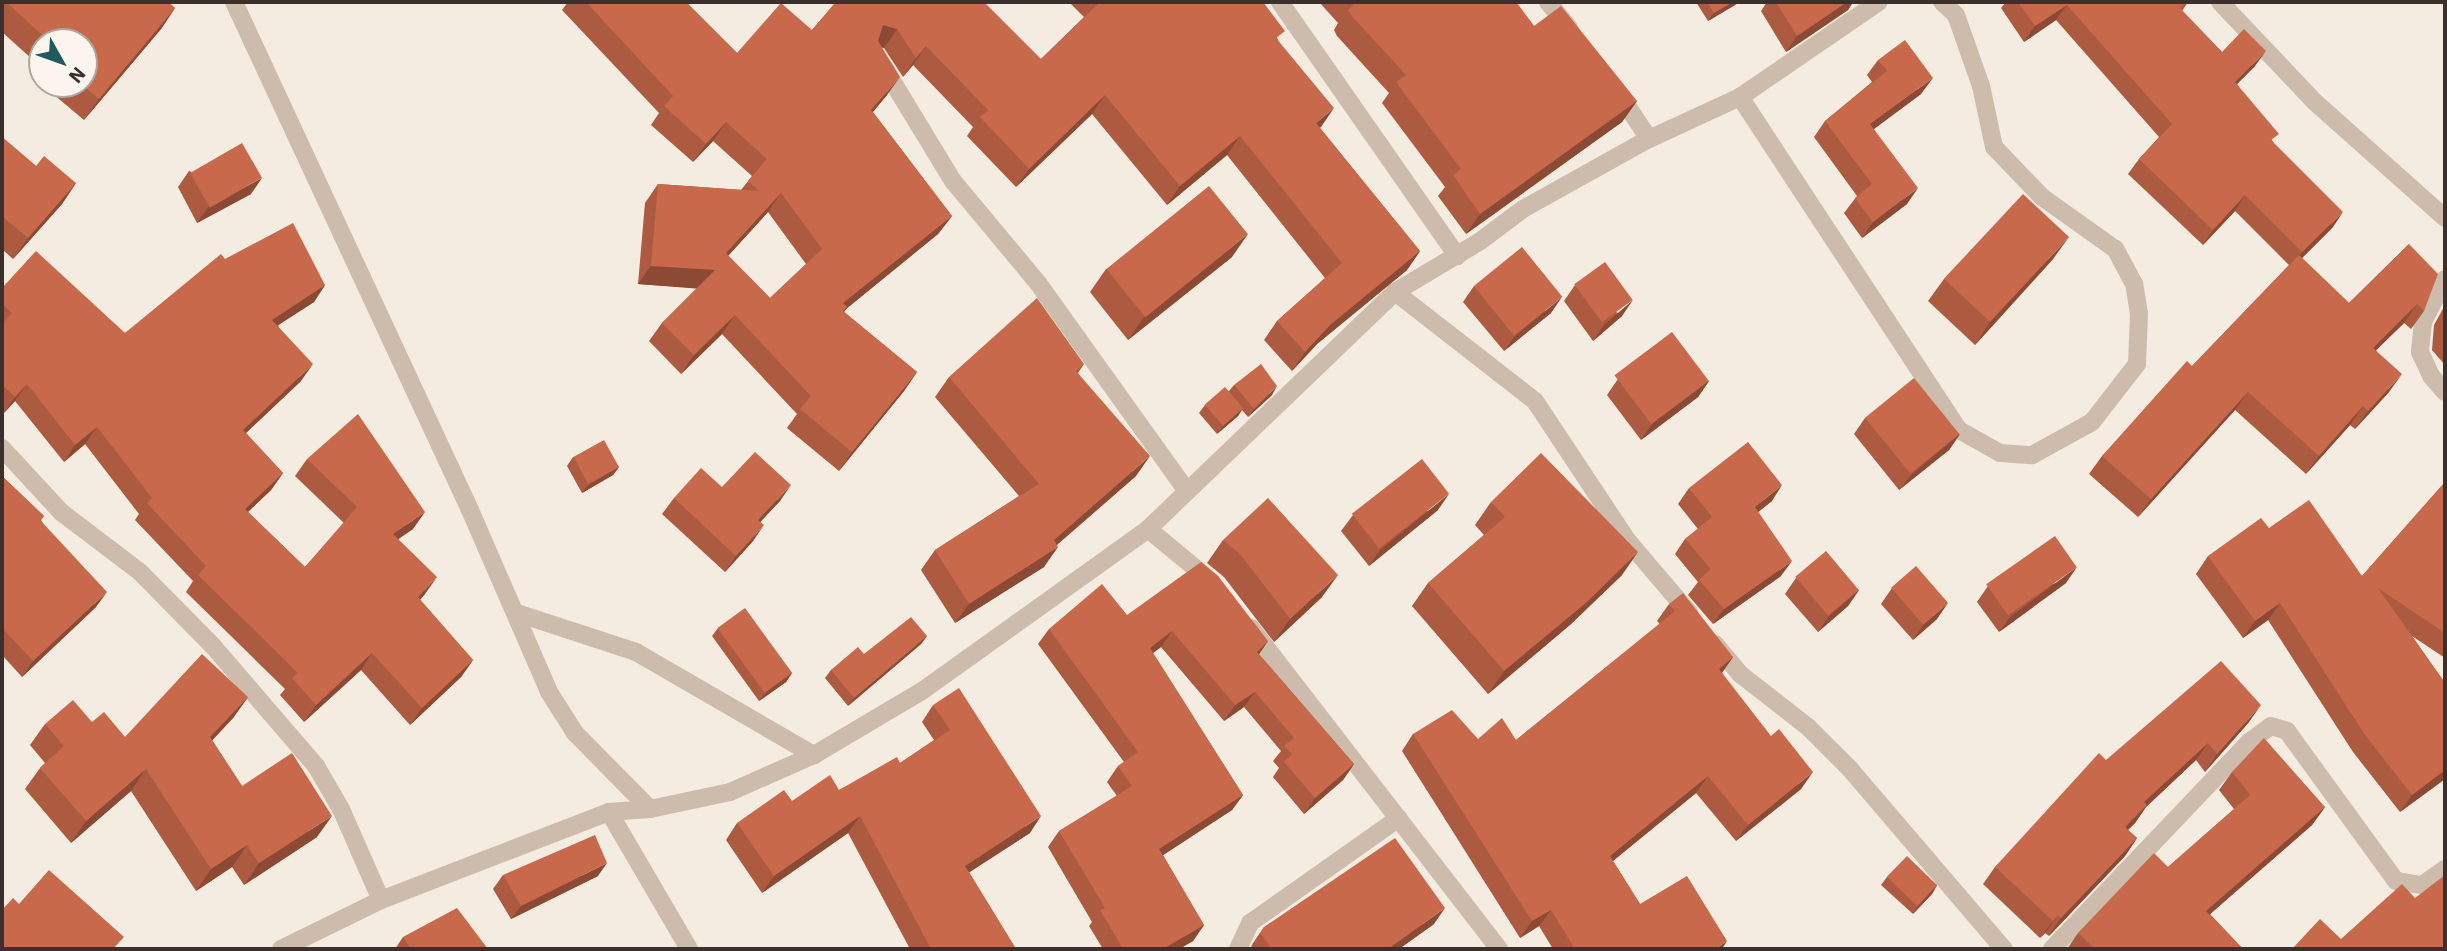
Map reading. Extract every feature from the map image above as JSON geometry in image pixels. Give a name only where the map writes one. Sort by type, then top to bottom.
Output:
[{"type":"street","points":[[234,2],[517,613],[549,692],[575,733],[650,809]]},
{"type":"street","points":[[1280,2],[1457,256]]},
{"type":"street","points":[[1548,2],[1580,41]]},
{"type":"street","points":[[281,949],[381,900],[608,812],[650,809],[730,792],[814,755],[922,691],[1148,529],[1395,292],[1457,256],[1523,209],[1649,138],[1740,97],[1879,2]]},
{"type":"street","points":[[1740,97],[1959,430],[2000,453],[2032,455],[2092,422],[2137,364],[2134,284],[2115,249],[2042,197],[1994,147],[1981,86],[1956,15],[1942,2]]},
{"type":"street","points":[[2220,2],[2316,103],[2445,218]]},
{"type":"street","points":[[875,54],[953,181],[1038,283],[1187,491]]},
{"type":"street","points":[[1611,80],[1649,138]]},
{"type":"street","points":[[2445,279],[2423,322],[2420,352],[2431,376],[2445,392]]},
{"type":"street","points":[[1395,292],[1535,401],[1627,540],[1740,674],[1808,727],[1850,769],[2004,949]]},
{"type":"street","points":[[2,448],[61,512],[140,572],[212,646],[316,766],[341,809],[381,900]]},
{"type":"street","points":[[1148,529],[1223,594]]},
{"type":"street","points":[[517,613],[636,652],[814,755]]},
{"type":"street","points":[[1239,613],[1499,949]]},
{"type":"street","points":[[2052,949],[2249,742],[2271,726],[2287,731],[2396,881],[2422,885],[2445,869]]},
{"type":"street","points":[[608,812],[689,949]]},
{"type":"street","points":[[1238,949],[1250,923],[1399,818]]},
{"type":"building","points":[[6,2],[168,2],[175,8],[99,99],[98,28],[35,28]]},
{"type":"building","points":[[586,2],[686,2],[737,53],[781,3],[812,30],[836,2],[984,2],[1041,59],[1100,2],[1263,2],[1285,31],[1276,38],[1334,108],[1316,123],[1420,251],[1330,325],[1305,352],[1277,321],[1342,263],[1240,136],[1180,186],[1105,95],[1029,169],[980,117],[988,110],[926,46],[916,58],[897,29],[883,25],[878,41],[900,77],[871,110],[952,216],[843,303],[847,307],[843,311],[917,372],[852,452],[800,409],[811,396],[735,315],[694,355],[662,323],[715,270],[651,266],[658,184],[759,191],[748,181],[767,159],[726,122],[706,144],[664,106],[673,96]],"holes":[[[781,193],[822,249],[770,298],[726,253]]]},
{"type":"building","points":[[1351,2],[1516,2],[1534,26],[1561,6],[1637,101],[1480,214],[1453,175],[1461,169],[1396,82],[1406,75],[1351,15],[1348,10],[1354,4]]},
{"type":"building","points":[[1707,2],[1733,2],[1714,13]]},
{"type":"building","points":[[1776,2],[1847,2],[1797,36]]},
{"type":"building","points":[[2018,2],[2187,2],[2180,8],[2222,52],[2244,29],[2266,51],[2235,82],[2279,134],[2271,140],[2343,212],[2302,252],[2245,195],[2213,230],[2139,159],[2172,124],[2067,5],[2035,26]]},
{"type":"building","points":[[1905,40],[1933,78],[1870,124],[1918,188],[1873,222],[1855,198],[1872,184],[1825,121],[1887,71],[1878,60]]},
{"type":"building","points":[[2,137],[36,166],[44,156],[76,183],[28,238],[2,216]]},
{"type":"building","points":[[242,143],[262,178],[210,208],[190,173]]},
{"type":"building","points":[[1209,186],[1248,234],[1145,317],[1106,269]]},
{"type":"building","points":[[2023,194],[2069,237],[1990,322],[1944,279]]},
{"type":"building","points":[[293,223],[325,285],[272,320],[313,364],[243,430],[283,473],[245,509],[305,567],[357,507],[307,459],[358,414],[425,512],[393,534],[437,577],[418,597],[473,660],[422,708],[372,653],[316,705],[292,678],[298,673],[198,575],[206,566],[147,503],[152,498],[97,427],[75,445],[27,384],[15,397],[2,385],[2,324],[12,313],[2,304],[2,288],[36,251],[125,333],[221,254],[225,259]]},
{"type":"building","points":[[2409,244],[2438,274],[2424,311],[2417,304],[2373,348],[2402,374],[2368,411],[2363,406],[2319,456],[2248,392],[2151,499],[2102,456],[2187,361],[2192,366],[2299,255],[2349,303]]},
{"type":"building","points":[[1522,247],[1562,297],[1514,336],[1474,286]]},
{"type":"building","points":[[1605,262],[1633,300],[1602,322],[1574,284]]},
{"type":"building","points":[[1037,298],[1084,364],[1076,371],[1150,456],[1054,540],[1058,547],[969,604],[935,550],[1039,484],[949,377]]},
{"type":"building","points":[[1672,332],[1709,381],[1651,424],[1614,375]]},
{"type":"building","points":[[1261,364],[1277,386],[1254,409],[1234,385]]},
{"type":"building","points":[[1914,378],[1959,434],[1910,474],[1865,418]]},
{"type":"building","points":[[1225,387],[1243,408],[1223,426],[1205,405]]},
{"type":"building","points":[[604,440],[619,467],[588,484],[573,457]]},
{"type":"building","points":[[1748,442],[1782,485],[1755,507],[1792,561],[1724,609],[1699,580],[1711,569],[1685,539],[1712,517],[1689,488]]},
{"type":"building","points":[[755,452],[791,485],[758,520],[764,525],[736,556],[674,498],[701,468],[722,487]]},
{"type":"building","points":[[1541,453],[1638,552],[1587,602],[1504,671],[1428,583],[1505,517],[1491,502]]},
{"type":"building","points":[[1422,459],[1449,494],[1379,548],[1352,514]]},
{"type":"building","points":[[2,476],[44,516],[40,520],[107,592],[33,661],[2,628]]},
{"type":"building","points":[[2445,482],[2445,633],[2378,588],[2445,683],[2445,770],[2412,795],[2365,735],[2280,603],[2255,621],[2208,556],[2261,518],[2269,528],[2309,500],[2362,576]]},
{"type":"building","points":[[1268,498],[1338,575],[1290,619],[1240,554],[1223,540]]},
{"type":"building","points":[[2055,536],[2077,567],[2008,615],[1986,584]]},
{"type":"building","points":[[1826,551],[1859,590],[1828,616],[1795,577]]},
{"type":"building","points":[[1201,562],[1218,576],[1268,641],[1257,652],[1354,764],[1315,798],[1284,762],[1292,754],[1284,746],[1294,738],[1255,692],[1235,705],[1172,631],[1150,648],[1243,795],[1159,849],[1204,925],[1163,949],[1123,949],[1100,910],[1105,908],[1059,831],[1132,786],[1118,766],[1138,752],[1049,629],[1102,584],[1127,615]]},
{"type":"building","points":[[1916,566],[1948,603],[1923,625],[1891,588]]},
{"type":"building","points":[[1683,593],[1733,657],[1719,669],[1771,736],[1779,729],[1813,772],[1748,825],[1708,776],[1610,856],[1640,904],[1687,876],[1727,941],[1715,949],[1575,949],[1551,910],[1532,921],[1413,734],[1452,710],[1478,739],[1502,718],[1516,740],[1675,611],[1669,604]]},
{"type":"building","points":[[745,608],[792,673],[765,693],[717,628]]},
{"type":"building","points":[[911,617],[927,636],[854,698],[831,670],[858,647],[864,654]]},
{"type":"building","points":[[202,654],[248,697],[210,737],[242,786],[292,753],[332,816],[259,863],[247,845],[211,869],[146,769],[86,821],[40,768],[64,746],[45,724],[73,700],[92,722],[104,712],[125,737]]},
{"type":"building","points":[[2221,661],[2261,705],[2217,754],[2208,743],[2144,802],[2147,805],[2125,827],[2137,838],[2061,918],[2058,915],[2053,921],[1995,867],[2099,753],[2106,760]]},
{"type":"building","points":[[959,688],[1041,816],[965,866],[1016,949],[931,949],[860,816],[774,876],[737,823],[784,790],[792,801],[830,775],[839,790],[897,757],[900,763],[950,730],[933,705]]},
{"type":"building","points":[[2264,738],[2325,807],[2206,911],[2243,949],[2095,949],[2078,933],[2154,853],[2168,867],[2250,795],[2232,772]]},
{"type":"building","points":[[595,835],[607,863],[521,906],[503,875]]},
{"type":"building","points":[[1395,838],[1445,908],[1388,949],[1272,949],[1261,934],[1264,927]]},
{"type":"building","points":[[1907,856],[1937,885],[1917,906],[1887,877]]},
{"type":"building","points":[[49,870],[124,937],[113,949],[6,949],[2,945],[2,910],[13,898],[19,904]]},
{"type":"building","points":[[2445,875],[2445,949],[2292,949],[2320,919],[2341,939],[2402,884],[2415,898]]},
{"type":"building","points":[[457,908],[488,949],[411,949],[403,937]]}]
